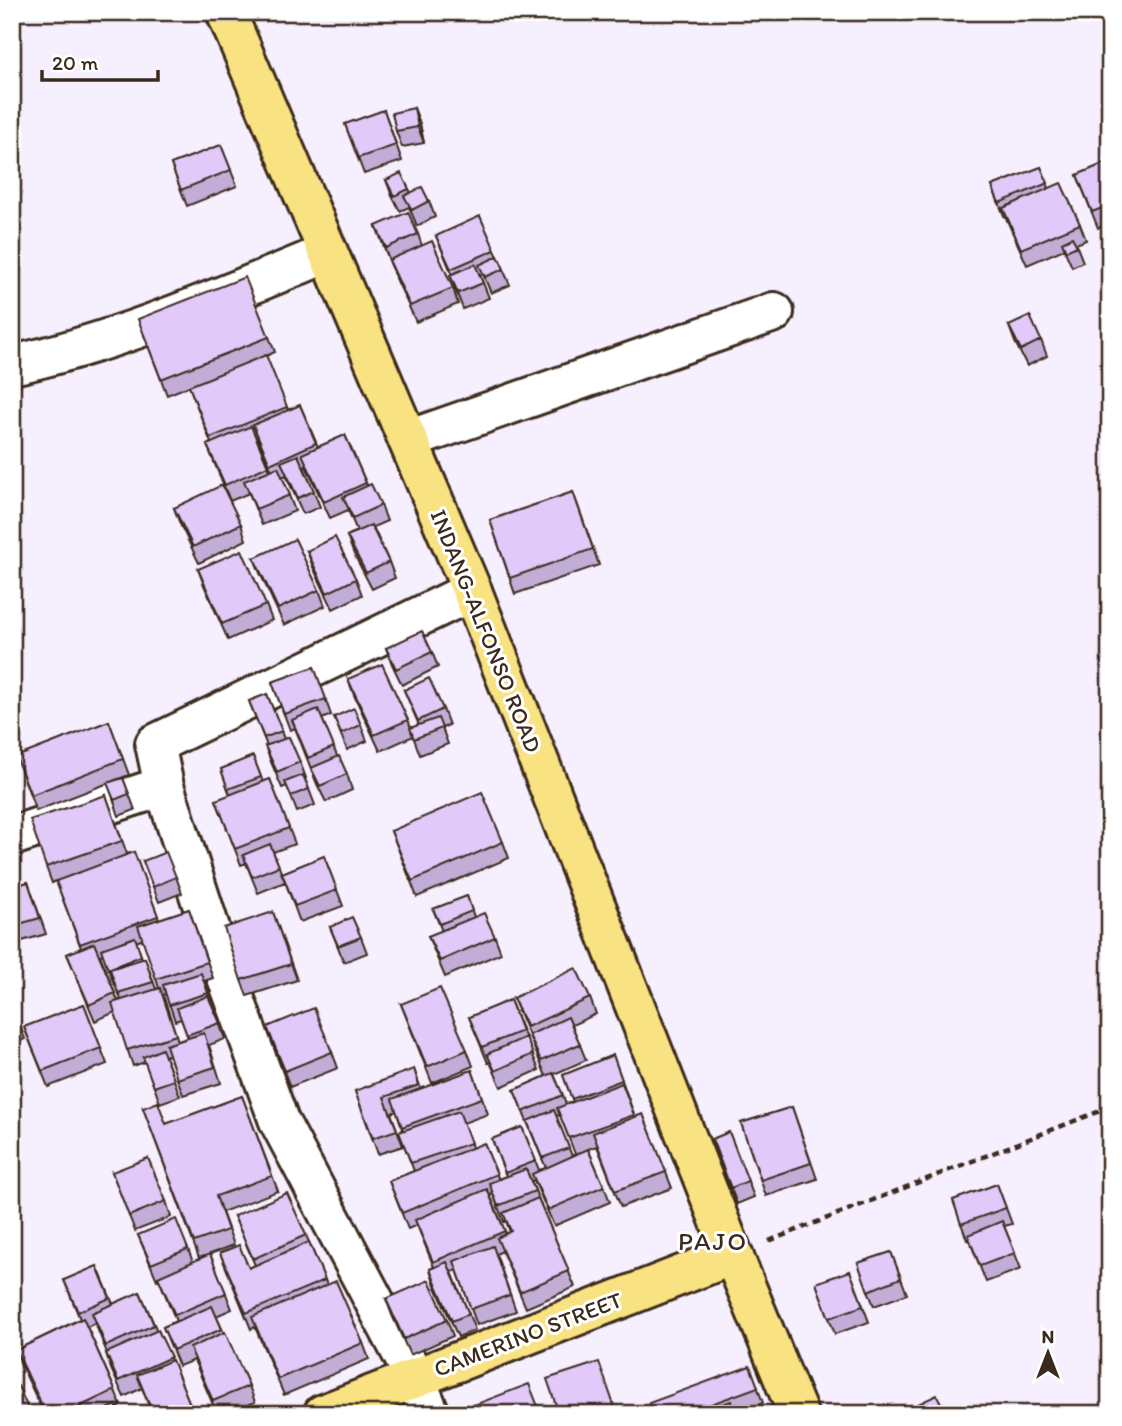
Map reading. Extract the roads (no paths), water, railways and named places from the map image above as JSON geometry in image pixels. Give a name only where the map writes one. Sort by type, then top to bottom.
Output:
[{"type":"main road","name":"INDANG-ALFONSO ROAD","points":[[226,12],[472,591],[798,1414]]},
{"type":"main road","name":"CAMERINO STREET","points":[[323,1414],[733,1255]]},
{"type":"street","points":[[12,365],[55,356],[191,309],[328,253]]},
{"type":"street","points":[[408,440],[774,312]]},
{"type":"street","points":[[430,1414],[415,1378],[279,1121],[217,950],[164,786],[155,744],[472,591]]},
{"type":"street","points":[[12,836],[164,786]]},
{"type":"district","name":"PAJO","points":[[713,1241]]}]
